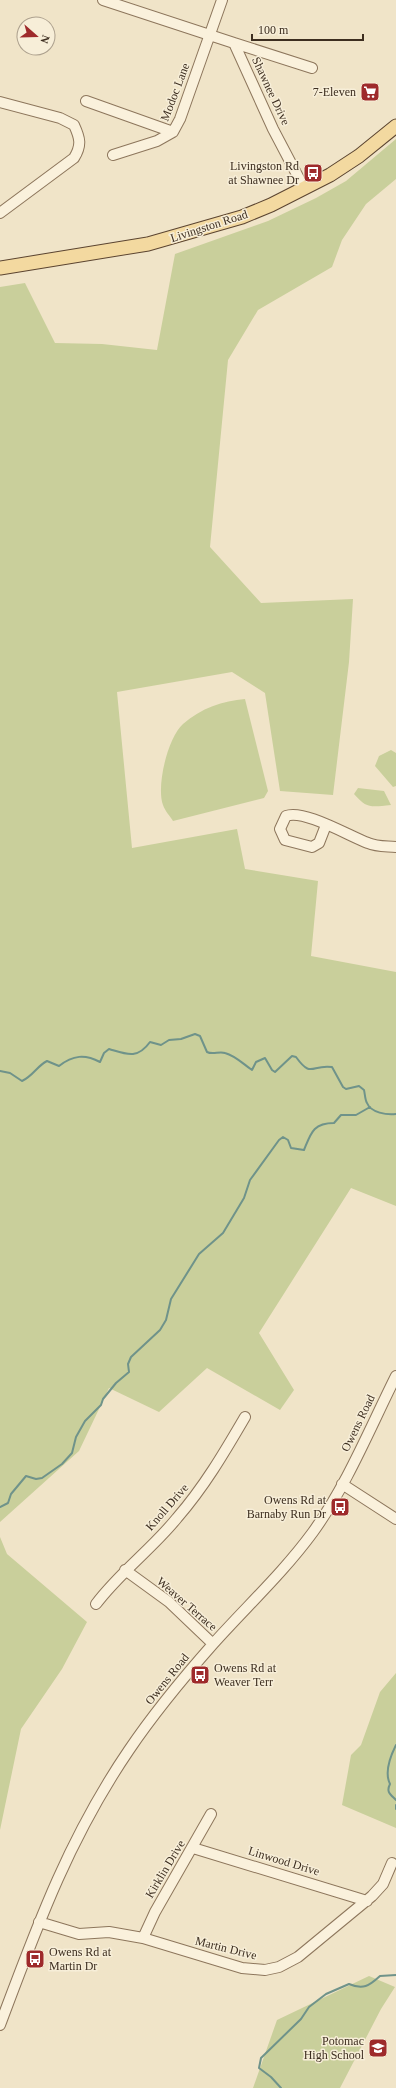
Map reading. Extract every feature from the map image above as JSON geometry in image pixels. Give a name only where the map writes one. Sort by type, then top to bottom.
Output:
[{"type":"main road","name":"Livingston Road","points":[[0,268],[122,250],[169,239],[242,216],[271,205],[330,175],[360,156],[396,126]]},
{"type":"street","points":[[102,0],[312,68]]},
{"type":"street","name":"Modoc Lane","points":[[113,155],[157,141],[173,132],[180,119],[222,0]]},
{"type":"street","name":"Shawnee Drive","points":[[234,43],[273,129],[304,188]]},
{"type":"street","points":[[86,101],[173,132]]},
{"type":"street","points":[[0,102],[60,118],[74,125],[80,140],[78,150],[74,158],[0,212]]},
{"type":"street","points":[[326,825],[369,844],[396,847]]},
{"type":"street","name":"Owens Road","points":[[0,2025],[59,1872],[98,1799],[133,1744],[165,1702],[213,1644],[288,1564],[314,1532],[342,1484],[396,1376]]},
{"type":"street","name":"Knoll Drive","points":[[96,1604],[125,1570],[177,1519],[196,1496],[245,1417]]},
{"type":"street","points":[[342,1484],[396,1519]]},
{"type":"street","name":"Weaver Terrace","points":[[125,1570],[169,1602],[213,1644]]},
{"type":"street","name":"Kirklin Drive","points":[[143,1938],[155,1912],[193,1848],[211,1814]]},
{"type":"street","name":"Linwood Drive","points":[[193,1848],[367,1900]]},
{"type":"street","name":"Martin Drive","points":[[39,1922],[79,1934],[109,1932],[143,1938],[242,1968],[264,1970],[279,1967],[298,1957],[367,1900],[383,1884],[392,1863]]},
{"type":"green space","points":[[396,139],[396,179],[366,204],[342,240],[332,267],[258,310],[228,360],[210,547],[261,603],[353,599],[349,662],[333,795],[280,791],[265,693],[232,672],[117,692],[132,848],[237,829],[245,869],[318,881],[311,956],[396,972],[396,1206],[351,1188],[259,1333],[294,1390],[280,1410],[207,1368],[159,1412],[109,1388],[79,1451],[0,1522],[0,287],[25,283],[55,343],[102,344],[157,350],[175,254],[268,221],[316,198],[346,181]]},
{"type":"green space","points":[[245,699],[268,791],[264,798],[173,821],[163,805],[161,786],[162,774],[168,750],[178,730],[190,718],[212,706]]},
{"type":"green space","points":[[391,750],[396,753],[396,786],[393,787],[375,766],[379,756]]},
{"type":"green space","points":[[358,788],[384,791],[391,805],[366,805],[354,794]]},
{"type":"green space","points":[[0,1537],[7,1554],[87,1622],[62,1669],[21,1729],[0,1830]]},
{"type":"green space","points":[[396,1673],[396,1828],[342,1805],[351,1755],[361,1745],[380,1692]]},
{"type":"green space","points":[[369,1976],[395,1987],[381,2009],[340,2088],[253,2088],[277,2020]]},
{"type":"waterway","points":[[0,1071],[10,1073],[22,1081],[47,1061],[59,1066],[64,1062],[79,1057],[95,1059],[100,1062],[104,1053],[109,1049],[131,1054],[145,1048],[150,1042],[161,1045],[169,1040],[181,1039],[195,1034],[200,1036],[207,1052],[229,1054],[252,1070],[256,1062],[265,1058],[272,1070],[275,1072],[292,1056],[296,1057],[301,1064],[309,1069],[332,1067],[343,1087],[346,1089],[359,1086],[364,1090],[366,1102],[372,1109],[384,1114],[396,1114]]},
{"type":"waterway","points":[[0,1507],[8,1503],[11,1494],[26,1476],[36,1479],[42,1478],[62,1464],[72,1453],[76,1437],[85,1421],[101,1405],[103,1399],[116,1383],[129,1372],[128,1364],[131,1357],[160,1330],[166,1320],[171,1299],[199,1254],[223,1233],[244,1198],[250,1180],[279,1140],[283,1137],[288,1140],[291,1148],[304,1150],[311,1134],[317,1127],[327,1123],[334,1123],[341,1115],[356,1115],[370,1107]]},
{"type":"waterway","points":[[396,1745],[390,1759],[388,1770],[388,1779],[390,1784],[389,1791],[396,1800]]},
{"type":"waterway","points":[[281,2088],[271,2077],[259,2068],[261,2058],[301,2019],[309,2007],[326,1994],[349,1984],[362,1987],[369,1985],[380,1976],[396,1975]]},
{"type":"place","name":"7-Eleven","points":[[370,92]]},
{"type":"place","name":"Livingston Rd at Shawnee Dr","points":[[313,173]]},
{"type":"place","name":"Owens Rd at Barnaby Run Dr","points":[[340,1507]]},
{"type":"place","name":"Owens Rd at Weaver Terr","points":[[200,1675]]},
{"type":"place","name":"Owens Rd at Martin Dr","points":[[35,1959]]},
{"type":"place","name":"Potomac High School","points":[[378,2048]]}]
